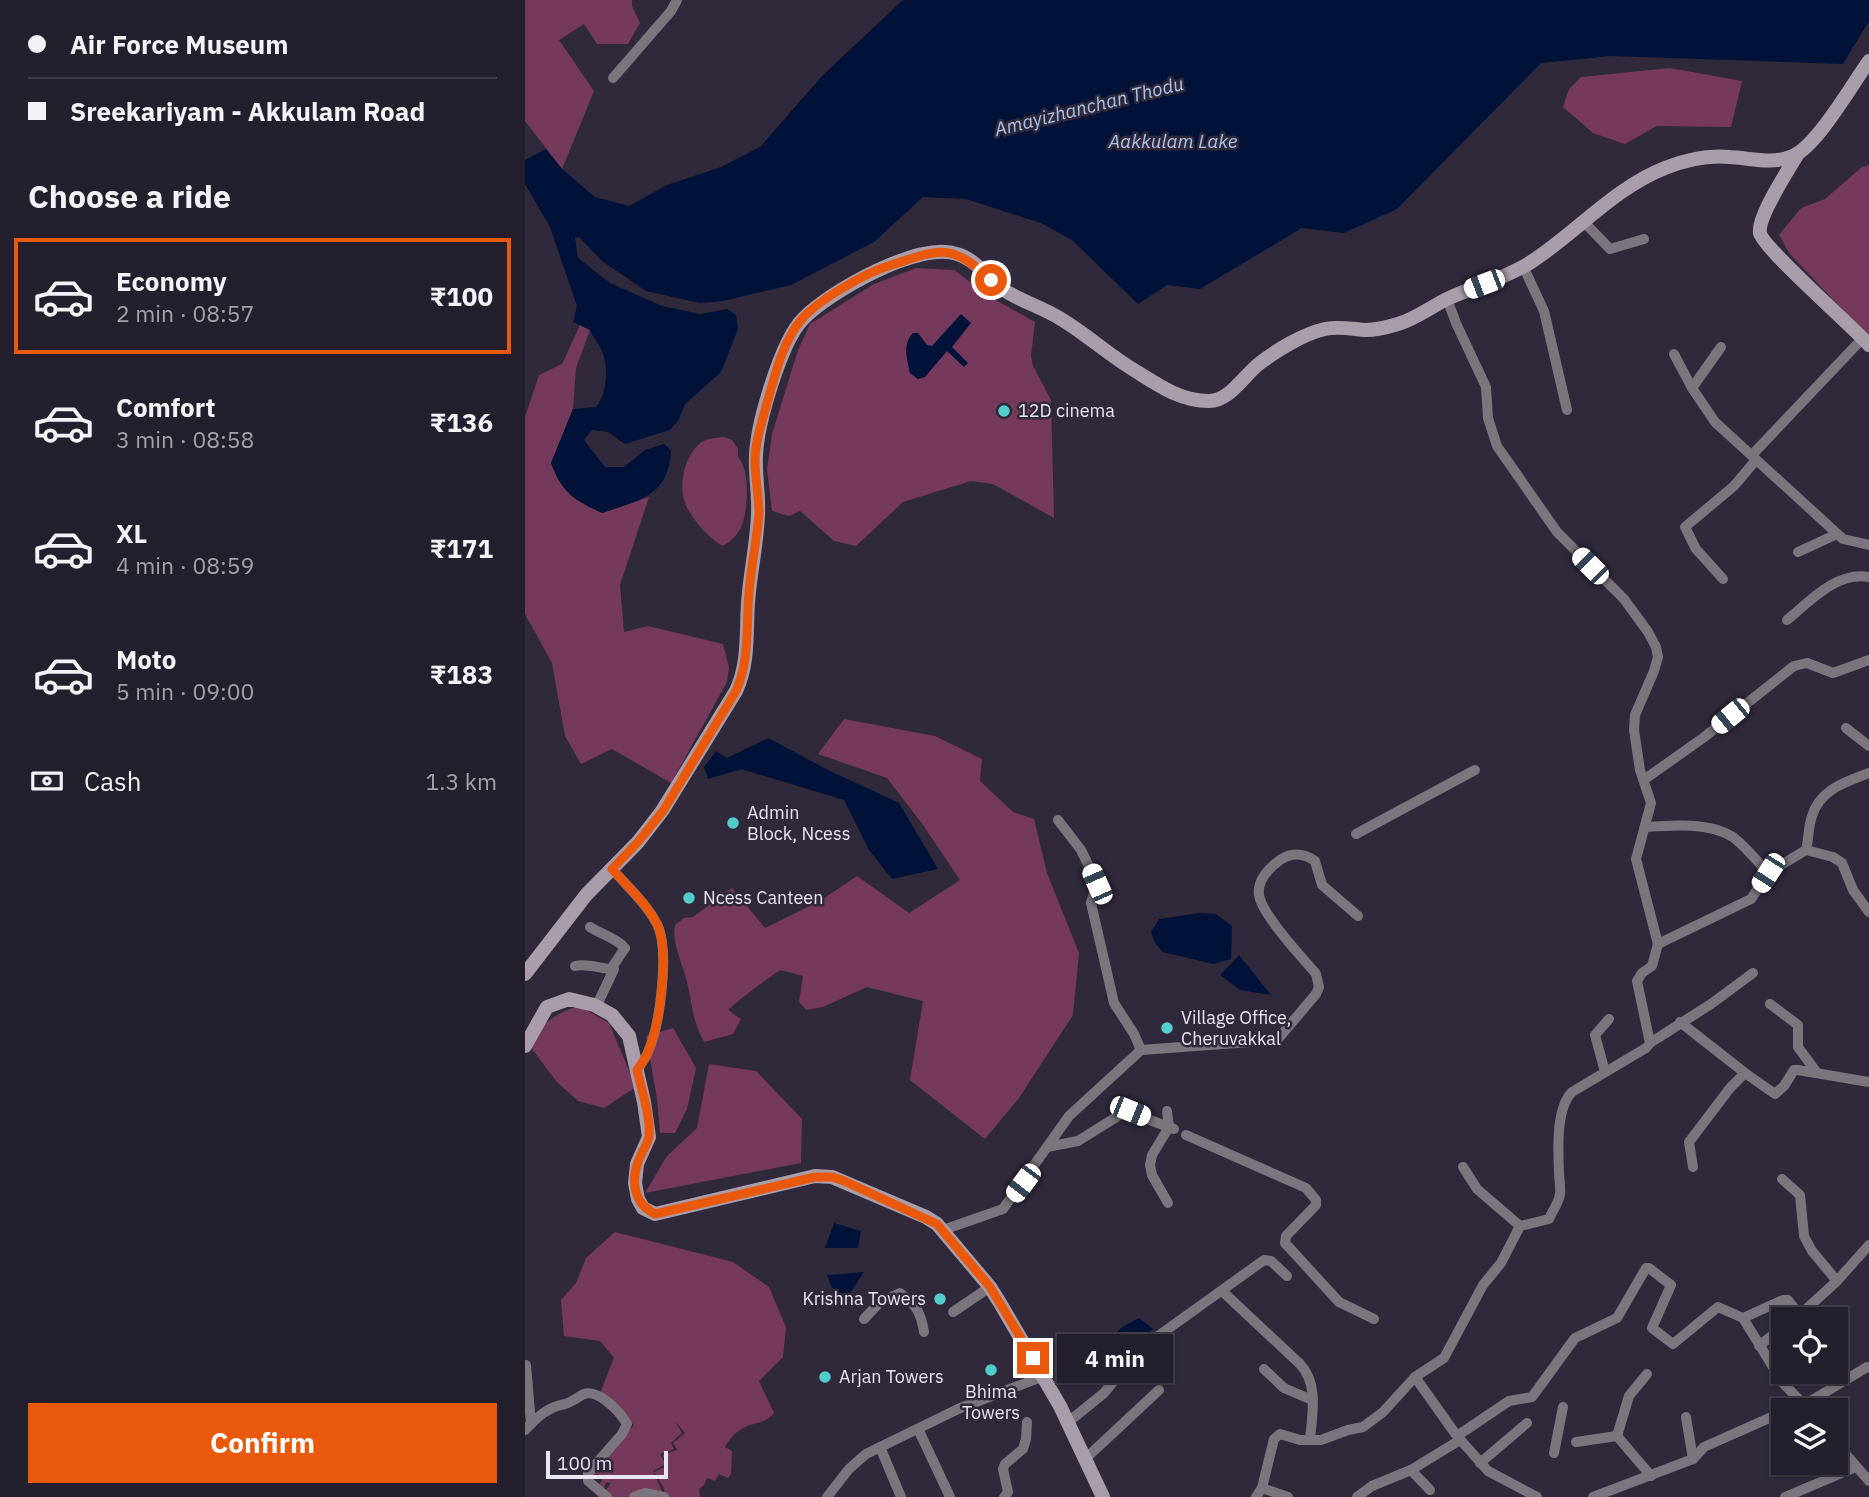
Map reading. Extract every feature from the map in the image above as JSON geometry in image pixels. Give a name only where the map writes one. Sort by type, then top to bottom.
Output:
[{"type":"main road","points":[[1866,342],[1790,268],[1760,233],[1765,214],[1797,155],[1817,135],[1869,61]]},
{"type":"main road","points":[[525,974],[586,895],[638,842],[663,811],[744,674],[749,590],[759,511],[755,460],[757,438],[785,347],[801,320],[837,292],[883,267],[938,252],[957,253],[1006,292],[1062,319],[1114,358],[1169,391],[1185,399],[1219,400],[1271,355],[1324,329],[1348,327],[1369,330],[1401,324],[1447,299],[1523,266],[1645,177],[1669,166],[1704,157],[1727,156],[1762,161],[1781,160],[1797,155]]},
{"type":"main road","points":[[525,1046],[547,1007],[569,999],[596,1006],[612,1014],[629,1036],[649,1137],[637,1164],[635,1183],[638,1199],[643,1208],[655,1214],[815,1177],[832,1177],[926,1217],[943,1230],[990,1287],[1044,1376],[1103,1497]]},
{"type":"street","points":[[613,78],[671,11],[677,0]]},
{"type":"street","points":[[1584,222],[1610,249],[1644,239]]},
{"type":"street","points":[[1523,266],[1544,311],[1567,410]]},
{"type":"street","points":[[1447,299],[1486,387],[1488,418],[1497,446],[1557,532],[1623,599],[1649,632],[1656,646],[1658,657],[1654,671],[1635,715],[1640,770],[1651,803],[1636,859],[1658,944],[1652,966],[1641,973],[1637,981],[1650,1043]]},
{"type":"street","points":[[1723,579],[1696,549],[1685,527],[1734,486],[1754,458],[1866,342]]},
{"type":"street","points":[[1692,388],[1721,347]]},
{"type":"street","points":[[1674,355],[1715,422],[1843,539],[1869,545]]},
{"type":"street","points":[[1798,552],[1837,534]]},
{"type":"street","points":[[1787,620],[1820,592],[1846,578],[1859,575],[1869,577]]},
{"type":"street","points":[[1645,779],[1703,738],[1794,666],[1807,663],[1833,673],[1869,660]]},
{"type":"street","points":[[1846,728],[1869,746]]},
{"type":"street","points":[[1356,834],[1475,770]]},
{"type":"street","points":[[1806,850],[1812,814],[1823,796],[1832,788],[1869,773]]},
{"type":"street","points":[[1058,820],[1081,850],[1097,884],[1091,903],[1114,1003],[1141,1050]]},
{"type":"street","points":[[1645,827],[1711,828],[1732,836],[1768,873]]},
{"type":"street","points":[[1658,944],[1751,899],[1768,873],[1806,850],[1833,857],[1842,863],[1853,890],[1869,912]]},
{"type":"street","points":[[943,1230],[1003,1209],[1069,1116],[1141,1050],[1277,1040],[1319,987],[1315,974],[1265,909],[1258,894],[1262,878],[1270,867],[1285,857],[1303,854],[1318,865],[1322,885],[1358,916]]},
{"type":"street","points":[[612,869],[652,915],[663,942],[663,974],[657,1016],[648,1052],[637,1070]]},
{"type":"street","points":[[590,927],[617,939],[625,948],[611,969]]},
{"type":"street","points":[[575,966],[583,964],[614,969],[596,1006]]},
{"type":"street","points":[[1288,1497],[1259,1492],[1274,1439],[1280,1434],[1321,1440],[1363,1427],[1383,1412],[1415,1377],[1444,1358],[1483,1285],[1501,1262],[1521,1226],[1549,1219],[1560,1192],[1561,1115],[1565,1099],[1572,1092],[1646,1048],[1753,973]]},
{"type":"street","points":[[1770,1004],[1798,1025],[1798,1047],[1818,1073]]},
{"type":"street","points":[[1605,1073],[1595,1035],[1609,1019]]},
{"type":"street","points":[[1681,1022],[1775,1094],[1794,1070],[1869,1083]]},
{"type":"street","points":[[1693,1167],[1689,1142],[1730,1088],[1745,1073]]},
{"type":"street","points":[[1047,1146],[1078,1141],[1126,1111],[1171,1128]]},
{"type":"street","points":[[1167,1111],[1171,1128],[1152,1155],[1150,1165],[1152,1175],[1168,1203]]},
{"type":"street","points":[[1186,1135],[1306,1188],[1316,1200],[1316,1205],[1284,1241],[1339,1302],[1374,1320]]},
{"type":"street","points":[[1463,1167],[1477,1189],[1521,1226]]},
{"type":"street","points":[[1781,1179],[1800,1195],[1807,1244],[1837,1282]]},
{"type":"street","points":[[1744,1318],[1783,1300],[1789,1300],[1797,1312],[1802,1314],[1837,1282],[1869,1245]]},
{"type":"street","points":[[1067,1423],[1104,1393],[1140,1349],[1267,1259],[1287,1276]]},
{"type":"street","points":[[1357,1497],[1373,1486],[1411,1470],[1509,1401],[1532,1397],[1575,1338],[1618,1318],[1646,1268],[1671,1285],[1652,1328],[1673,1343],[1718,1307],[1744,1318],[1782,1382],[1797,1398]]},
{"type":"street","points":[[953,1312],[990,1287]]},
{"type":"street","points":[[1222,1290],[1305,1370],[1311,1381],[1310,1440]]},
{"type":"street","points":[[864,1319],[880,1302],[900,1293],[909,1299],[922,1315],[924,1332]]},
{"type":"street","points":[[1759,1346],[1771,1336]]},
{"type":"street","points":[[526,1365],[528,1427]]},
{"type":"street","points":[[1818,1398],[1867,1367]]},
{"type":"street","points":[[1264,1369],[1284,1388],[1312,1400]]},
{"type":"street","points":[[1617,1436],[1629,1396],[1647,1374]]},
{"type":"street","points":[[827,1497],[849,1469],[866,1454],[919,1431],[958,1409],[1044,1376]]},
{"type":"street","points":[[1415,1377],[1458,1438],[1488,1471],[1537,1497]]},
{"type":"street","points":[[1085,1459],[1159,1390]]},
{"type":"street","points":[[528,1427],[556,1404],[565,1404],[585,1394],[600,1396],[625,1420],[626,1428],[588,1473],[588,1481],[607,1497]]},
{"type":"street","points":[[1553,1453],[1563,1407]]},
{"type":"street","points":[[1686,1417],[1693,1459]]},
{"type":"street","points":[[1593,1497],[1607,1495],[1693,1459],[1704,1447],[1771,1417]]},
{"type":"street","points":[[1004,1497],[1008,1492],[1003,1469],[1005,1464],[1023,1449],[1027,1422]]},
{"type":"street","points":[[1480,1463],[1527,1423]]},
{"type":"street","points":[[919,1431],[950,1497]]},
{"type":"street","points":[[1576,1442],[1617,1436]]},
{"type":"street","points":[[1617,1436],[1651,1476]]},
{"type":"street","points":[[880,1447],[901,1497]]},
{"type":"street","points":[[1848,1457],[1869,1480]]},
{"type":"street","points":[[1785,1497],[1856,1467]]},
{"type":"street","points":[[1411,1470],[1430,1490]]},
{"type":"street","points":[[633,1497],[645,1493],[664,1497]]},
{"type":"shaded area","points":[[525,0],[632,0],[640,23],[628,44],[597,44],[584,24],[559,40],[594,91],[562,169],[525,121]]},
{"type":"shaded area","points":[[1670,68],[1742,81],[1731,127],[1657,126],[1625,144],[1593,133],[1563,107],[1569,89],[1581,77]]},
{"type":"shaded area","points":[[1869,165],[1869,338],[1789,253],[1779,235],[1801,208],[1825,199],[1862,167]]},
{"type":"shaded area","points":[[916,268],[954,270],[989,296],[1035,322],[1031,356],[1033,366],[1051,400],[1054,518],[993,484],[971,481],[903,502],[856,546],[834,541],[800,511],[789,516],[772,511],[767,469],[772,434],[798,350],[810,324],[874,284]]},
{"type":"shaded area","points":[[580,325],[590,330],[576,368],[573,409],[551,463],[602,513],[649,497],[620,585],[624,632],[648,626],[723,644],[729,667],[727,682],[671,783],[612,749],[581,764],[565,736],[552,663],[525,614],[525,417],[539,375],[562,364]]},
{"type":"shaded area","points":[[724,437],[732,440],[738,449],[738,457],[745,470],[747,498],[740,529],[722,546],[712,539],[692,516],[685,504],[682,486],[688,459],[698,445],[710,439]]},
{"type":"shaded area","points":[[844,719],[935,736],[982,759],[980,781],[1013,812],[1034,819],[1047,873],[1079,953],[1073,1015],[1019,1098],[985,1139],[910,1080],[923,1001],[867,987],[823,1007],[806,1010],[799,1002],[803,976],[780,970],[728,1010],[741,1019],[733,1034],[704,1042],[697,1026],[676,945],[675,925],[684,918],[693,917],[732,888],[765,928],[820,901],[857,876],[909,913],[960,880],[887,778],[818,754]]},
{"type":"shaded area","points":[[579,1006],[609,1023],[636,1087],[604,1108],[578,1101],[556,1081],[529,1045],[549,1020]]},
{"type":"shaded area","points":[[673,1028],[696,1068],[687,1109],[675,1133],[660,1133],[646,1036]]},
{"type":"shaded area","points":[[709,1064],[756,1071],[802,1119],[801,1163],[645,1193],[667,1156],[697,1128]]},
{"type":"shaded area","points":[[615,1232],[733,1262],[769,1287],[786,1327],[783,1357],[759,1381],[774,1413],[763,1421],[744,1428],[731,1438],[725,1447],[732,1451],[731,1474],[728,1478],[719,1474],[715,1481],[707,1478],[699,1489],[700,1497],[665,1497],[664,1488],[654,1472],[668,1465],[662,1455],[677,1450],[673,1443],[685,1433],[675,1421],[682,1433],[671,1443],[674,1449],[660,1454],[666,1464],[653,1471],[662,1496],[612,1497],[606,1490],[611,1483],[607,1482],[602,1490],[598,1487],[602,1480],[598,1474],[589,1476],[634,1425],[600,1393],[614,1358],[600,1341],[564,1336],[561,1300],[576,1283],[586,1258]]},
{"type":"water","name":"Aakkulam Lake","points":[[903,0],[1869,0],[1869,21],[1843,64],[1611,56],[1541,63],[1397,209],[1344,233],[1302,228],[1200,289],[1167,285],[1138,304],[1072,240],[1041,223],[966,199],[923,197],[874,242],[791,285],[723,301],[700,303],[646,291],[602,261],[579,237],[575,238],[578,258],[610,283],[662,306],[700,314],[727,309],[736,315],[738,329],[721,372],[685,404],[678,421],[670,430],[625,444],[608,432],[592,430],[584,440],[605,467],[624,467],[645,450],[664,444],[671,450],[669,465],[658,487],[640,499],[602,513],[576,499],[560,482],[551,463],[573,409],[596,407],[600,402],[605,388],[606,365],[601,348],[590,330],[573,322],[577,306],[550,227],[525,184],[525,160],[546,149],[562,169],[595,197],[629,206],[667,185],[721,167],[760,147],[822,76]]},
{"type":"water","points":[[961,314],[971,323],[952,347],[968,363],[964,367],[947,351],[925,377],[918,379],[910,373],[906,347],[913,333],[918,333],[927,345],[932,346]]},
{"type":"water","points":[[768,738],[899,803],[938,869],[892,879],[869,850],[844,800],[741,769],[708,779],[704,767],[716,751],[727,758]]},
{"type":"water","points":[[1200,913],[1216,914],[1232,926],[1231,959],[1213,964],[1163,952],[1155,943],[1151,932],[1159,919]]},
{"type":"water","points":[[1239,955],[1271,995],[1240,990],[1220,975]]},
{"type":"water","points":[[834,1223],[861,1231],[858,1248],[825,1248]]},
{"type":"water","points":[[864,1272],[846,1299],[832,1288],[827,1275]]},
{"type":"water","points":[[1139,1318],[1153,1329],[1123,1358],[1112,1338],[1122,1327]]},
{"type":"place","name":"12D cinema","points":[[1004,411]]},
{"type":"place","name":"Admin Block, Ncess","points":[[733,823]]},
{"type":"place","name":"Ncess Canteen","points":[[689,898]]},
{"type":"place","name":"Village Office, Cheruvakkal","points":[[1167,1028]]},
{"type":"place","name":"Krishna Towers","points":[[940,1299]]},
{"type":"place","name":"Bhima Towers","points":[[991,1370]]},
{"type":"place","name":"Arjan Towers","points":[[825,1377]]},
{"type":"route","points":[[991,280],[957,253],[938,252],[918,256],[883,267],[837,292],[801,320],[785,347],[757,438],[755,460],[759,511],[749,590],[744,674],[663,811],[612,869],[652,915],[663,942],[663,974],[657,1016],[648,1052],[637,1070],[649,1137],[637,1164],[635,1183],[643,1208],[655,1214],[815,1177],[832,1177],[844,1181],[937,1224],[990,1287],[1033,1358]]},
{"type":"water label","name":"Amayizhanchan Thodu","points":[[1089,106]]}]
